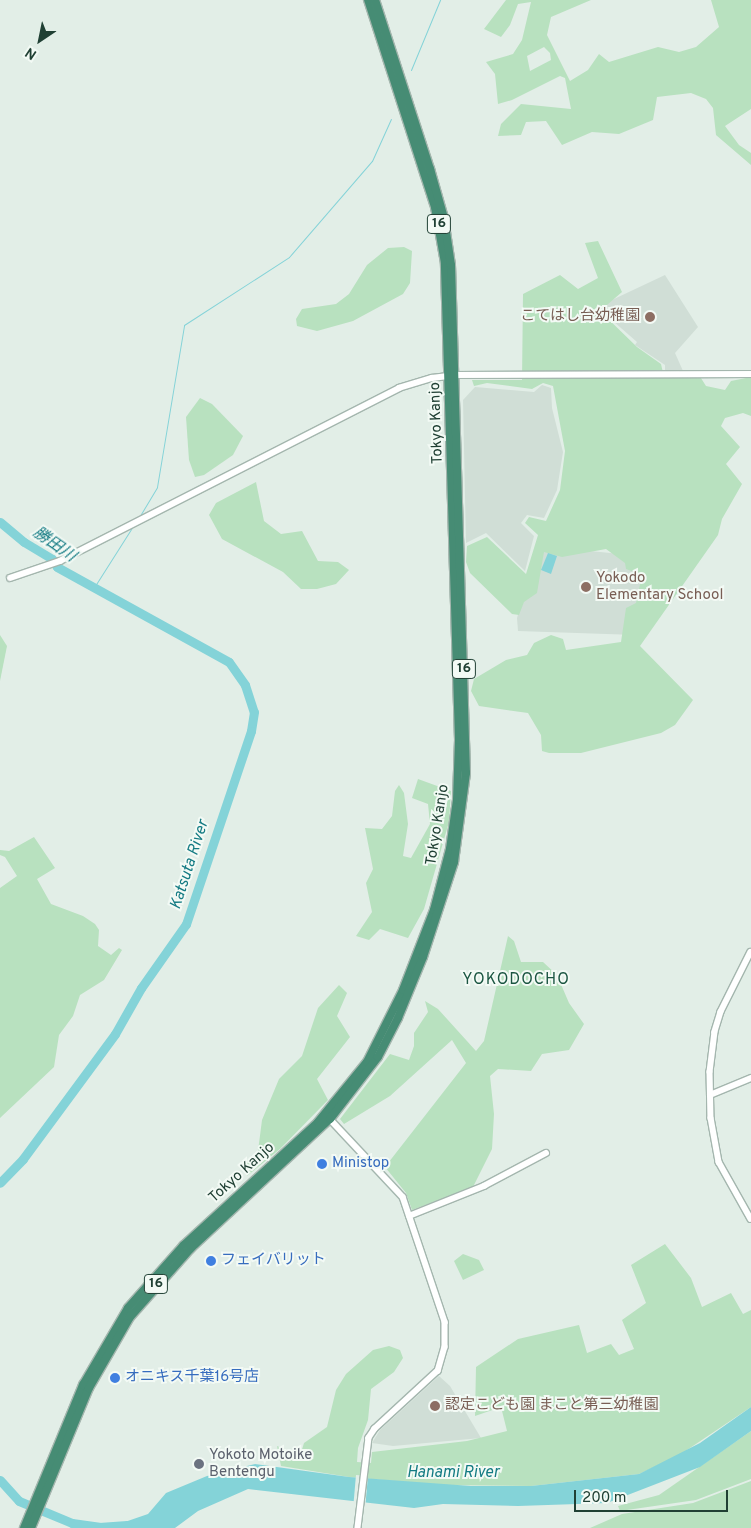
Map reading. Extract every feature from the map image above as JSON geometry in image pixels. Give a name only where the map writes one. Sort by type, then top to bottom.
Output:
[{"type":"highway","name":"Tokyo Kanjo","points":[[368,0],[440,230],[445,263],[452,375]]},
{"type":"highway","name":"Tokyo Kanjo","points":[[24,1528],[32,1517],[42,1494],[83,1384],[128,1308],[178,1251],[328,1117],[367,1062],[401,995],[434,910],[455,820],[459,740],[452,375],[452,265],[444,218],[375,0]]},
{"type":"highway","name":"Tokyo Kanjo","points":[[31,1528],[32,1517]]},
{"type":"street","points":[[10,578],[41,569],[76,553],[399,388],[452,375],[751,374]]},
{"type":"street","points":[[751,952],[730,989],[715,1032],[710,1096],[713,1140],[719,1162],[751,1220]]},
{"type":"street","points":[[710,1096],[751,1078]]},
{"type":"street","points":[[328,1117],[392,1182],[403,1197],[413,1235],[444,1315],[442,1360],[432,1379],[375,1429],[366,1450],[358,1527]]},
{"type":"street","points":[[409,1216],[484,1186],[546,1153]]},
{"type":"shaded area","name":"こてはし台幼稚園","points":[[665,275],[698,327],[675,353],[683,371],[665,372],[665,365],[635,345],[637,342],[597,307]]},
{"type":"shaded area","points":[[542,385],[551,388],[552,408],[563,452],[557,490],[544,518],[527,515],[521,523],[534,536],[525,571],[486,533],[466,543],[463,400],[475,387],[534,392]]},
{"type":"shaded area","name":"Yokodo Elementary School","points":[[539,546],[651,557],[636,635],[518,631],[517,618]]},
{"type":"shaded area","name":"認定こども園 まこと第三幼稚園","points":[[439,1376],[450,1386],[481,1438],[393,1446],[372,1443],[380,1430]]},
{"type":"green space","points":[[506,0],[591,0],[551,17],[547,35],[570,81],[588,70],[599,54],[609,62],[658,47],[679,52],[696,47],[719,27],[711,0],[751,0],[751,109],[725,126],[739,145],[751,153],[751,165],[716,135],[713,108],[706,99],[691,93],[657,97],[653,120],[619,134],[592,132],[562,145],[546,121],[526,122],[521,135],[498,136],[501,124],[521,104],[571,109],[565,78],[560,76],[512,100],[498,104],[495,74],[486,62],[513,54],[522,40],[531,2],[518,4],[510,25],[501,37],[484,29]],"holes":[[[544,47],[550,53],[551,60],[530,71],[527,56]]]},
{"type":"green space","points":[[598,241],[622,292],[600,311],[637,347],[661,364],[664,377],[699,375],[706,386],[725,390],[731,381],[751,377],[751,416],[743,413],[725,418],[721,426],[740,447],[726,464],[742,484],[722,519],[718,535],[640,646],[693,700],[675,725],[661,733],[581,753],[549,753],[542,751],[541,735],[528,713],[479,706],[471,691],[474,679],[506,660],[527,655],[534,643],[551,635],[563,639],[566,650],[621,642],[626,608],[636,603],[642,575],[626,569],[625,563],[606,549],[562,557],[544,552],[537,593],[524,602],[519,615],[512,614],[470,573],[466,562],[467,546],[487,537],[526,574],[538,535],[525,523],[529,517],[546,521],[560,490],[565,451],[553,386],[543,383],[532,389],[487,383],[474,386],[472,380],[522,380],[523,294],[560,275],[578,289],[598,278],[585,243]]},
{"type":"green space","points":[[404,247],[412,251],[410,283],[403,294],[353,321],[317,331],[297,326],[296,319],[302,309],[336,304],[349,294],[367,265],[388,248]]},
{"type":"green space","points":[[200,398],[212,404],[243,436],[233,455],[204,475],[195,477],[189,460],[186,417]]},
{"type":"green space","points":[[256,482],[264,521],[281,534],[302,531],[318,561],[338,562],[349,570],[336,584],[317,589],[301,589],[283,572],[222,539],[209,515],[216,503]]},
{"type":"green space","points":[[0,635],[7,646],[0,681]]},
{"type":"green space","points":[[418,779],[451,791],[449,822],[424,909],[408,938],[380,929],[369,940],[356,936],[372,912],[366,883],[373,869],[365,828],[382,829],[392,816],[395,791],[399,785],[404,793],[408,824],[403,856],[411,858],[430,824],[428,804],[412,798]]},
{"type":"green space","points":[[34,837],[55,868],[37,879],[51,904],[83,916],[95,924],[99,930],[98,946],[111,955],[119,948],[122,950],[104,980],[80,995],[73,1016],[59,1035],[54,1067],[0,1118],[0,888],[17,876],[5,857],[0,855],[0,850],[9,851]]},
{"type":"green space","points":[[508,936],[514,941],[521,962],[543,962],[557,975],[569,1003],[584,1024],[569,1050],[542,1054],[531,1071],[498,1069],[490,1076],[494,1114],[492,1149],[473,1187],[412,1210],[406,1193],[385,1167],[466,1063],[452,1040],[390,1096],[344,1124],[340,1119],[390,1054],[409,1060],[414,1046],[414,1033],[428,1012],[425,1001],[438,1009],[476,1051],[484,1041]]},
{"type":"green space","points":[[339,985],[347,993],[337,1016],[350,1037],[317,1079],[328,1100],[280,1149],[247,1176],[242,1166],[258,1151],[262,1120],[279,1079],[302,1056],[318,1008]]},
{"type":"green space","points":[[665,1244],[691,1278],[702,1307],[731,1293],[743,1314],[751,1310],[751,1407],[678,1456],[639,1474],[531,1486],[440,1485],[349,1477],[281,1466],[277,1446],[300,1456],[304,1443],[327,1427],[336,1390],[346,1374],[373,1350],[389,1346],[400,1350],[403,1358],[394,1372],[371,1389],[368,1420],[358,1448],[357,1462],[371,1463],[372,1452],[467,1441],[507,1431],[501,1407],[475,1416],[476,1367],[518,1339],[579,1325],[587,1353],[611,1344],[619,1355],[634,1349],[622,1320],[646,1303],[631,1265]]},
{"type":"green space","points":[[463,1254],[479,1260],[484,1270],[463,1280],[454,1261]]},
{"type":"green space","points":[[751,1431],[751,1479],[696,1500],[620,1511],[618,1506],[659,1495]]},
{"type":"green space","points":[[751,1481],[751,1528],[590,1528],[622,1514],[693,1503]]},
{"type":"water","points":[[548,553],[557,556],[551,574],[541,570]]},
{"type":"water","points":[[751,1407],[751,1431],[700,1467],[607,1503],[518,1506],[443,1504],[414,1508],[248,1489],[198,1511],[175,1528],[127,1528],[116,1525],[148,1514],[166,1493],[207,1476],[255,1464],[349,1477],[471,1486],[531,1486],[639,1474],[700,1443]]},
{"type":"pier","points":[[356,1475],[368,1476],[366,1503],[354,1502]]},
{"type":"waterway","points":[[411,70],[440,0]]},
{"type":"waterway","points":[[138,519],[157,487],[184,325],[289,257],[372,161],[391,119]]},
{"type":"waterway","name":"Katsuta River","points":[[0,522],[24,542],[52,559],[57,567],[229,662],[245,685],[254,712],[251,731],[186,924],[141,988],[115,1034],[23,1159],[0,1183]]},
{"type":"waterway","points":[[93,589],[133,526]]},
{"type":"waterway","name":"Katsuta River","points":[[0,1480],[19,1501],[72,1523],[99,1527],[127,1525]]},
{"type":"place","name":"こてはし台幼稚園","points":[[650,317]]},
{"type":"place","name":"Yokodo Elementary School","points":[[586,587]]},
{"type":"place","name":"Ministop","points":[[322,1164]]},
{"type":"place","name":"フェイバリット","points":[[211,1261]]},
{"type":"place","name":"オニキス千葉16号店","points":[[115,1378]]},
{"type":"place","name":"認定こども園 まこと第三幼稚園","points":[[435,1406]]},
{"type":"place","name":"Yokoto Motoike Bentengu","points":[[199,1464]]},
{"type":"district","name":"YOKODOCHO","points":[[516,980]]},
{"type":"water label","name":"勝田川","points":[[54,545]]},
{"type":"water label","name":"Hanami River","points":[[453,1473]]}]
